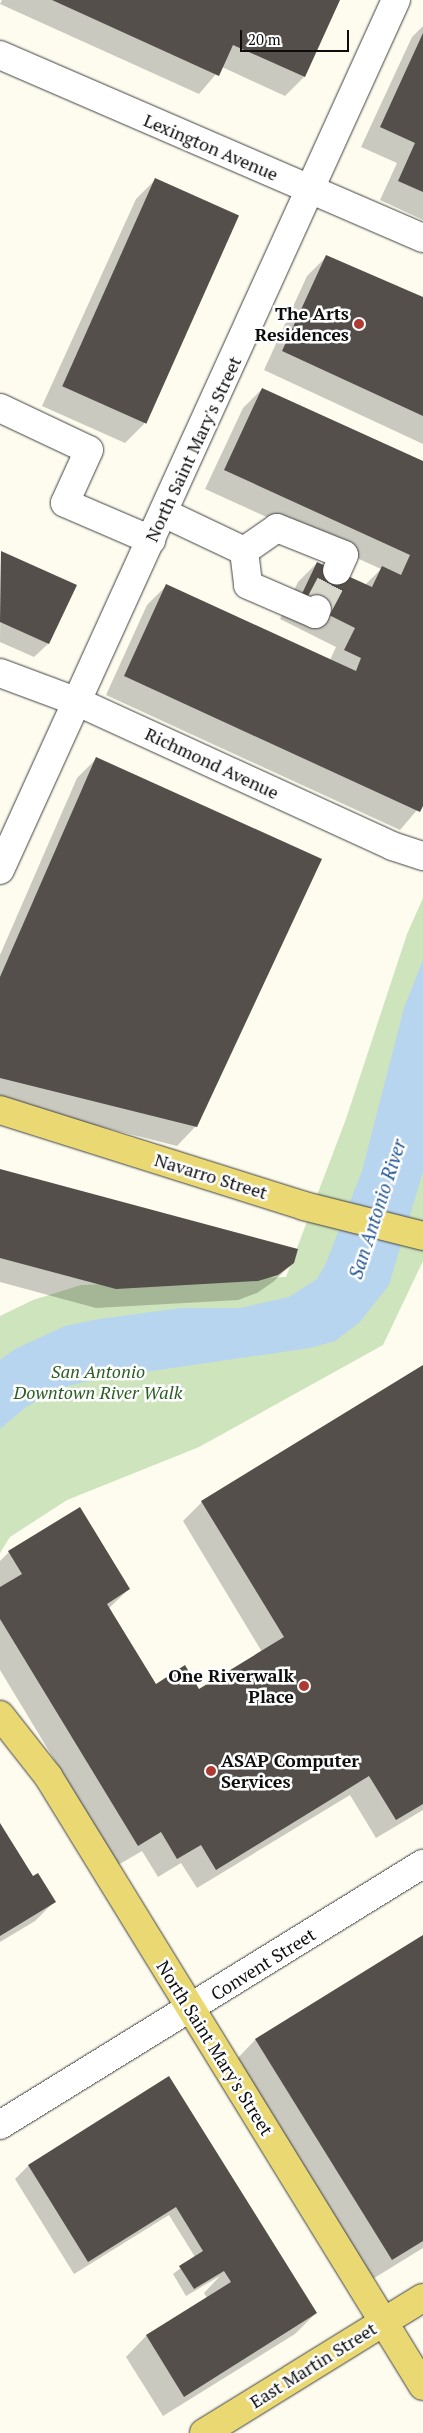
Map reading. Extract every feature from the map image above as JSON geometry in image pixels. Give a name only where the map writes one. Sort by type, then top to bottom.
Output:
[{"type":"main road","name":"Navarro Street","points":[[0,1110],[304,1206],[423,1236]]},
{"type":"main road","name":"North Saint Mary's Street","points":[[0,1715],[48,1776],[423,2386]]},
{"type":"main road","name":"East Martin Street","points":[[204,2433],[423,2298]]},
{"type":"street","name":"North Saint Mary's Street","points":[[2,862],[78,702],[396,0]]},
{"type":"street","name":"Lexington Avenue","points":[[0,55],[423,238]]},
{"type":"street","points":[[0,408],[89,450],[65,503],[151,540]]},
{"type":"street","points":[[164,513],[244,551]]},
{"type":"street","points":[[244,551],[277,528],[344,555],[337,571]]},
{"type":"street","points":[[244,551],[248,585],[314,614],[317,609]]},
{"type":"street","name":"Richmond Avenue","points":[[0,673],[78,702],[392,846],[423,856]]},
{"type":"street","name":"Convent Street","points":[[0,2126],[423,1864]]},
{"type":"green space","name":"San Antonio Downtown River Walk","points":[[423,898],[423,1261],[383,1345],[199,1447],[67,1500],[10,1537],[0,1553],[0,1316],[33,1300],[81,1285],[286,1277],[346,1119],[407,934]]},
{"type":"water","name":"San Antonio River","points":[[423,960],[423,1172],[389,1285],[359,1323],[335,1341],[310,1348],[97,1379],[60,1388],[26,1407],[0,1429],[0,1360],[15,1349],[65,1326],[99,1319],[181,1308],[240,1308],[289,1297],[317,1279],[326,1263],[362,1171],[404,1008]]},
{"type":"building","points":[[52,0],[340,0],[305,77],[233,45],[219,76]]},
{"type":"building","points":[[423,33],[423,192],[398,181],[415,143],[380,127]]},
{"type":"building","points":[[155,178],[239,215],[146,424],[62,386]]},
{"type":"building","name":"The Arts Residences","points":[[326,255],[423,297],[423,416],[282,351]]},
{"type":"building","points":[[262,388],[423,461],[423,806],[420,812],[124,676],[166,584],[356,671],[361,658],[344,650],[355,628],[299,600],[317,562],[372,587],[382,566],[401,575],[410,555],[224,470]]},
{"type":"building","points":[[1,551],[77,585],[49,644],[0,622]]},
{"type":"building","points":[[96,757],[322,859],[197,1127],[0,1078],[0,977]]},
{"type":"building","points":[[0,1169],[298,1249],[294,1263],[278,1275],[258,1281],[116,1289],[0,1258]]},
{"type":"building","name":"One Riverwalk Place","points":[[423,1365],[423,1804],[396,1820],[369,1776],[216,1870],[201,1845],[177,1859],[161,1832],[138,1846],[0,1619],[0,1587],[22,1574],[8,1551],[80,1507],[130,1589],[107,1604],[156,1684],[185,1665],[199,1689],[284,1637],[201,1501]]},
{"type":"building","points":[[0,1823],[33,1876],[38,1873],[56,1902],[0,1936]]},
{"type":"building","points":[[423,1935],[423,2241],[392,2260],[255,2039]]},
{"type":"building","points":[[169,2076],[317,2313],[184,2397],[146,2335],[231,2282],[224,2271],[194,2289],[179,2266],[203,2251],[176,2207],[88,2262],[28,2165]]},
{"type":"tunnel","points":[[317,609],[337,571]]},
{"type":"place","name":"The Arts Residences","points":[[359,324]]},
{"type":"place","name":"One Riverwalk Place","points":[[304,1686]]},
{"type":"place","name":"ASAP Computer Services","points":[[211,1771]]}]
